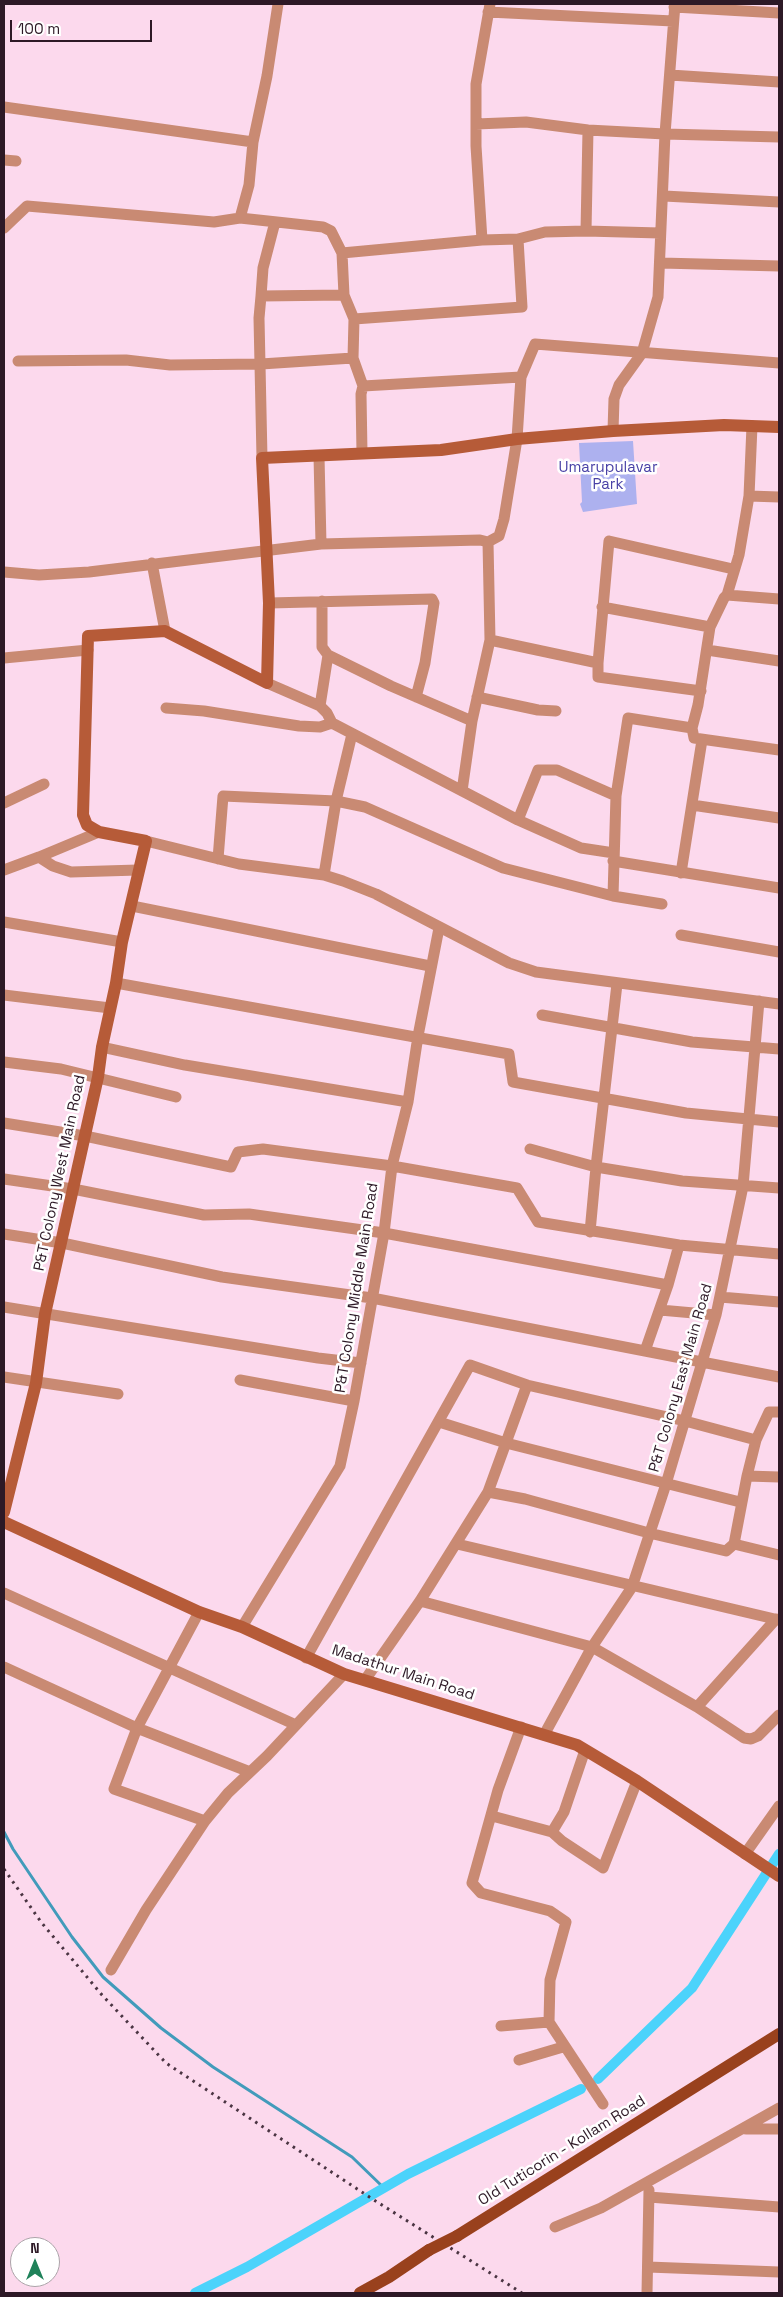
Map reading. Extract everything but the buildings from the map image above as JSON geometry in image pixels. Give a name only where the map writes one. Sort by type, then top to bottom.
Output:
[{"type":"main road","name":"Old Tuticorin - Kollam Road","points":[[360,2293],[390,2278],[429,2250],[457,2236],[779,2034]]},
{"type":"street","points":[[240,218],[249,185],[253,142],[267,76],[278,4]]},
{"type":"street","points":[[613,431],[614,399],[619,385],[642,353],[658,297],[661,263],[660,233],[664,196],[665,134],[674,5],[779,14]]},
{"type":"street","points":[[482,240],[476,124],[476,84],[489,8],[673,21]]},
{"type":"street","points":[[670,75],[779,82]]},
{"type":"street","points":[[4,107],[253,142]]},
{"type":"street","points":[[476,124],[526,122],[588,130],[779,137]]},
{"type":"street","points":[[586,231],[588,130]]},
{"type":"street","points":[[4,160],[16,161]]},
{"type":"street","points":[[664,196],[779,202]]},
{"type":"street","points":[[4,228],[27,206],[214,222],[240,218],[323,227],[331,231],[342,253],[344,295],[354,319],[353,358],[363,386],[361,394],[362,453]]},
{"type":"street","points":[[267,683],[268,603],[262,458],[261,296],[263,268],[275,222]]},
{"type":"street","points":[[342,253],[482,240],[518,239],[545,232],[660,233]]},
{"type":"street","points":[[354,319],[522,307],[518,239]]},
{"type":"street","points":[[661,263],[779,266]]},
{"type":"street","points":[[261,296],[344,295]]},
{"type":"street","points":[[4,572],[39,575],[89,572],[321,544],[480,540],[488,542],[499,536],[504,519],[517,439],[521,377],[535,344],[779,363]]},
{"type":"street","points":[[18,361],[126,360],[170,365],[261,364],[353,358]]},
{"type":"street","points":[[363,386],[521,377]]},
{"type":"street","points":[[262,458],[441,450],[517,439],[613,431],[752,426],[779,427]]},
{"type":"street","points":[[752,426],[749,496],[739,555],[727,595],[710,627],[692,728],[694,738],[779,750]]},
{"type":"street","points":[[319,456],[321,544]]},
{"type":"street","points":[[749,496],[779,497]]},
{"type":"street","points":[[462,791],[472,721],[490,640],[488,542]]},
{"type":"street","points":[[700,691],[598,677],[602,607],[609,542],[734,569]]},
{"type":"street","points":[[152,563],[165,631]]},
{"type":"street","points":[[727,595],[779,598]]},
{"type":"street","points":[[268,603],[432,599],[434,604],[425,663],[416,697]]},
{"type":"street","points":[[322,601],[322,647],[328,655],[416,697],[472,721]]},
{"type":"street","points":[[602,607],[710,627]]},
{"type":"street","points":[[779,888],[681,873],[581,848],[518,820],[370,741],[352,734],[332,723],[327,713],[320,706],[267,683],[165,631],[88,636],[83,815],[87,826],[99,832],[146,841],[239,864],[324,875],[376,894],[509,964],[536,972],[779,1004]]},
{"type":"street","points":[[490,640],[598,663]]},
{"type":"street","points":[[4,658],[88,650]]},
{"type":"street","points":[[707,650],[779,661]]},
{"type":"street","points":[[320,706],[328,655]]},
{"type":"street","points":[[477,697],[538,710],[556,710]]},
{"type":"street","points":[[166,708],[204,710],[214,714],[299,726],[320,727],[332,723]]},
{"type":"street","points":[[613,896],[616,796],[628,718],[692,728]]},
{"type":"street","points":[[324,875],[336,801],[352,734]]},
{"type":"street","points":[[681,873],[702,740]]},
{"type":"street","points":[[518,820],[538,770],[557,770],[616,796]]},
{"type":"street","points":[[4,803],[44,784]]},
{"type":"street","points":[[218,859],[223,796],[336,801],[365,807],[503,868],[613,896],[662,904]]},
{"type":"street","points":[[692,805],[779,818]]},
{"type":"street","points":[[4,870],[39,858],[99,832]]},
{"type":"street","name":"P&T Colony West Main Road","points":[[4,1512],[36,1383],[45,1314],[98,1078],[122,942],[146,841]]},
{"type":"street","points":[[39,858],[53,866],[71,872],[138,870]]},
{"type":"street","points":[[132,906],[430,966]]},
{"type":"street","points":[[4,922],[122,942]]},
{"type":"street","name":"P&T Colony Middle Main Road","points":[[242,1628],[340,1466],[354,1401],[384,1233],[392,1166],[408,1102],[418,1036],[439,928]]},
{"type":"street","points":[[681,935],[779,952]]},
{"type":"street","points":[[116,983],[418,1036],[509,1054],[513,1082],[686,1113],[779,1122]]},
{"type":"street","points":[[590,1232],[617,984]]},
{"type":"street","points":[[4,995],[110,1008]]},
{"type":"street","name":"P&T Colony East Main Road","points":[[544,1735],[592,1647],[632,1587],[685,1421],[716,1315],[743,1186],[759,1002]]},
{"type":"street","points":[[542,1015],[692,1042],[779,1049]]},
{"type":"street","points":[[102,1047],[185,1065],[408,1102]]},
{"type":"street","points":[[4,1062],[61,1069],[176,1097]]},
{"type":"street","points":[[4,1123],[85,1136],[231,1167],[238,1152],[262,1149],[392,1166],[516,1188],[538,1222],[679,1245],[779,1254]]},
{"type":"street","points":[[530,1149],[596,1167],[682,1181],[779,1188]]},
{"type":"street","points":[[4,1179],[73,1189],[204,1215],[249,1214],[384,1233],[668,1285]]},
{"type":"street","points":[[4,1234],[62,1243],[222,1277],[372,1298],[702,1363],[779,1376]]},
{"type":"street","points":[[645,1351],[660,1310],[679,1245]]},
{"type":"street","points":[[720,1298],[779,1302]]},
{"type":"street","points":[[4,1307],[318,1358],[361,1363]]},
{"type":"street","points":[[660,1310],[716,1315]]},
{"type":"street","points":[[306,1658],[470,1365],[527,1386],[685,1421],[756,1440]]},
{"type":"street","points":[[4,1376],[36,1383],[118,1394]]},
{"type":"street","points":[[240,1380],[354,1401]]},
{"type":"street","points":[[365,1680],[420,1601],[488,1492],[527,1386]]},
{"type":"street","points":[[488,1492],[525,1499],[649,1533],[726,1550],[734,1544],[740,1502],[756,1440],[769,1412],[779,1412]]},
{"type":"street","points":[[438,1422],[506,1442],[740,1502]]},
{"type":"street","points":[[747,1476],[779,1478]]},
{"type":"street","name":"Madathur Main Road","points":[[4,1522],[199,1612],[242,1628],[344,1674],[521,1727],[585,1750],[637,1781],[779,1876]]},
{"type":"street","points":[[457,1544],[777,1620],[697,1707]]},
{"type":"street","points":[[734,1544],[779,1555]]},
{"type":"street","points":[[4,1593],[57,1616],[77,1628],[169,1670],[296,1725]]},
{"type":"street","points":[[420,1601],[592,1647],[697,1707],[744,1738],[751,1739],[758,1736],[779,1714]]},
{"type":"street","points":[[199,1612],[137,1728],[114,1789],[205,1821]]},
{"type":"street","points":[[4,1667],[137,1728],[250,1772]]},
{"type":"street","points":[[111,1970],[146,1910],[205,1821],[228,1793],[344,1674]]},
{"type":"street","points":[[521,1727],[498,1790],[472,1883],[481,1893],[550,1911],[566,1922],[550,1980],[548,2022],[603,2104]]},
{"type":"street","points":[[552,1832],[564,1812],[585,1750]]},
{"type":"street","points":[[492,1816],[552,1832],[562,1841],[603,1868],[637,1781]]},
{"type":"street","points":[[747,1855],[779,1806]]},
{"type":"street","points":[[767,1824],[779,1819]]},
{"type":"street","points":[[500,2026],[548,2022]]},
{"type":"street","points":[[519,2060],[563,2047]]},
{"type":"street","points":[[555,2227],[601,2208],[779,2108]]},
{"type":"street","points":[[744,2129],[779,2129]]},
{"type":"street","points":[[647,2293],[649,2180]]},
{"type":"street","points":[[649,2197],[779,2207]]},
{"type":"street","points":[[648,2267],[779,2272]]},
{"type":"green space","name":"Umarupulavar Park","points":[[633,441],[637,504],[583,512],[580,504],[582,502],[579,443]]},
{"type":"waterway","points":[[4,1832],[13,1849],[72,1937],[103,1977],[161,2028],[213,2067],[352,2157],[384,2188]]},
{"type":"waterway","points":[[598,2079],[692,1988],[779,1854]]},
{"type":"waterway","points":[[195,2293],[247,2267],[408,2174],[581,2089]]},
{"type":"railway","points":[[4,1869],[41,1922],[102,1995],[166,2063],[374,2200],[522,2293]]}]
